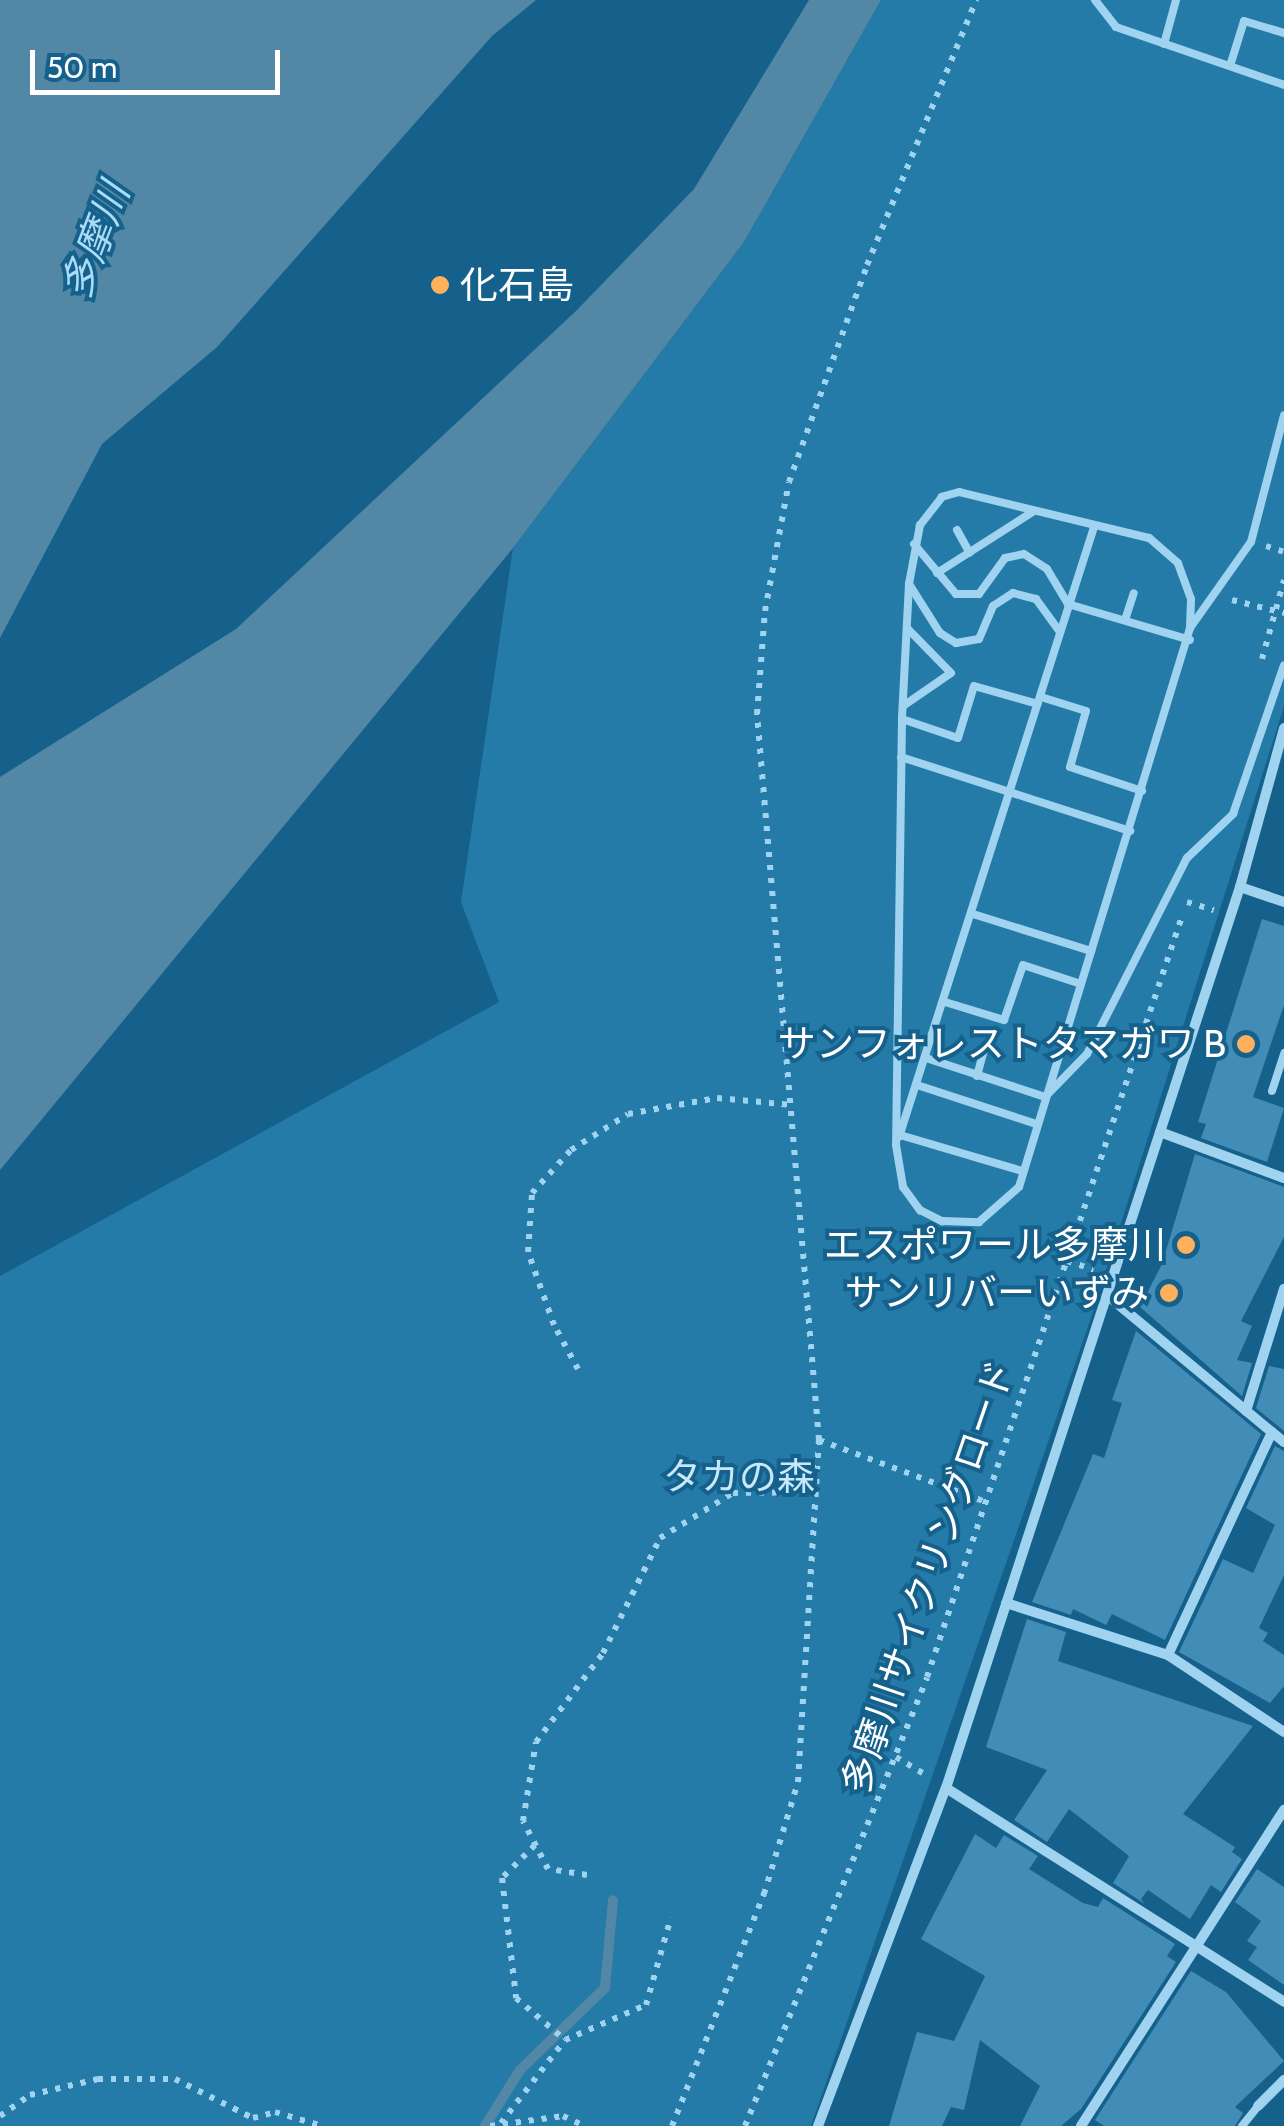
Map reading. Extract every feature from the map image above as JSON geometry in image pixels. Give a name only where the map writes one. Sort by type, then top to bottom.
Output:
[{"type":"street","points":[[818,2126],[946,1788],[1240,886],[1284,728]]},
{"type":"street","points":[[1240,886],[1284,902]]},
{"type":"street","points":[[1160,1132],[1284,1178]]},
{"type":"street","points":[[1246,1411],[1284,1289]]},
{"type":"street","points":[[1108,1296],[1284,1442]]},
{"type":"street","points":[[1168,1654],[1272,1432]]},
{"type":"street","points":[[1006,1603],[1168,1654],[1284,1732]]},
{"type":"street","points":[[946,1788],[1284,2002]]},
{"type":"street","points":[[1081,2126],[1284,1810]]},
{"type":"street","points":[[1258,2106],[1284,2080]]},
{"type":"lane","points":[[1095,0],[1116,27],[1284,85]]},
{"type":"lane","points":[[1164,44],[1176,0]]},
{"type":"lane","points":[[1230,66],[1244,21],[1284,33]]},
{"type":"lane","points":[[1190,628],[1251,542],[1284,415]]},
{"type":"lane","points":[[959,492],[1094,526],[1150,538],[1178,562],[1190,599],[1190,640],[1019,1187],[1000,1210],[961,1225],[920,1210],[903,1187],[898,1140],[901,756],[914,544],[928,510],[959,492]]},
{"type":"lane","points":[[937,573],[1034,511]]},
{"type":"lane","points":[[898,1140],[1094,526]]},
{"type":"lane","points":[[957,530],[970,553]]},
{"type":"lane","points":[[914,544],[937,573],[966,597],[988,585],[1005,558],[1024,554],[1047,569],[1068,604],[1190,640]]},
{"type":"lane","points":[[909,584],[940,633],[956,642],[979,639],[993,606],[1013,593],[1036,599],[1060,632]]},
{"type":"lane","points":[[1125,620],[1134,593]]},
{"type":"lane","points":[[903,706],[951,673],[907,628]]},
{"type":"lane","points":[[1044,1097],[1087,1054],[1186,858],[1233,814],[1284,664]]},
{"type":"lane","points":[[902,719],[958,738],[974,686],[1086,712],[1070,768],[1142,791]]},
{"type":"lane","points":[[901,756],[1130,831]]},
{"type":"lane","points":[[973,914],[1091,951]]},
{"type":"lane","points":[[945,1002],[1004,1020],[1022,966],[1081,984]]},
{"type":"lane","points":[[977,1076],[985,1046]]},
{"type":"lane","points":[[1272,1092],[1284,1053]]},
{"type":"lane","points":[[926,1058],[1044,1097]]},
{"type":"lane","points":[[917,1085],[1036,1124]]},
{"type":"lane","points":[[898,1140],[1022,1171]]},
{"type":"lane","points":[[1242,2126],[1258,2106]]},
{"type":"path","points":[[672,2126],[764,1894],[798,1782],[819,1440],[757,714],[765,610],[789,482],[867,265],[976,0]]},
{"type":"path","points":[[1257,679],[1280,612],[1284,580]]},
{"type":"path","points":[[1220,598],[1280,612]]},
{"type":"path","name":"多摩川サイクリングロード","points":[[745,2126],[896,1757],[986,1502],[1190,892]]},
{"type":"path","points":[[578,1369],[554,1325],[528,1252],[532,1193],[571,1150],[628,1114],[718,1098],[793,1105]]},
{"type":"path","points":[[819,1440],[986,1502]]},
{"type":"path","points":[[586,1875],[548,1869],[523,1821],[536,1742],[603,1653],[660,1538],[733,1493],[813,1492]]},
{"type":"path","points":[[896,1757],[946,1788]]},
{"type":"path","points":[[536,1844],[502,1878],[516,1998],[549,2022],[565,2040]]},
{"type":"path","points":[[502,2123],[565,2040],[646,2005],[671,1917]]},
{"type":"path","points":[[0,2116],[30,2095],[98,2079],[175,2079],[253,2118],[275,2112],[322,2126]]},
{"type":"path","points":[[490,2126],[563,2116],[584,2126]]},
{"type":"green space","name":"タカの森","points":[[881,0],[1284,0],[1284,706],[1092,1315],[811,2126],[0,2126],[0,1276],[499,1002],[461,902],[513,548],[744,242]]},
{"type":"water","name":"多摩川","points":[[0,0],[536,0],[492,36],[217,347],[102,444],[0,638]]},
{"type":"water","points":[[809,0],[881,0],[744,242],[513,548],[0,1170],[0,777],[236,629],[576,311],[694,189]]},
{"type":"building","points":[[1262,919],[1284,926],[1284,1005],[1253,1097],[1284,1108],[1267,1162],[1201,1138],[1206,1124],[1198,1122]]},
{"type":"building","points":[[1195,1154],[1284,1187],[1284,1237],[1241,1321],[1252,1326],[1237,1360],[1252,1363],[1242,1396],[1140,1307],[1162,1264]]},
{"type":"building","points":[[1136,1331],[1261,1434],[1165,1640],[1112,1614],[1106,1625],[1073,1609],[1071,1615],[1032,1602],[1093,1454],[1104,1458],[1122,1403],[1112,1400]]},
{"type":"building","points":[[1269,1366],[1284,1369],[1284,1431],[1256,1408]]},
{"type":"building","points":[[1275,1446],[1284,1451],[1284,1575],[1259,1628],[1268,1633],[1263,1641],[1284,1655],[1284,1686],[1270,1703],[1179,1652],[1223,1559],[1253,1573],[1275,1525],[1246,1508]]},
{"type":"building","points":[[1027,1619],[1066,1632],[1058,1661],[1253,1726],[1183,1814],[1235,1847],[1232,1852],[1242,1859],[1221,1892],[1211,1885],[1190,1919],[1148,1890],[1141,1899],[1145,1904],[1113,1883],[1129,1856],[1069,1809],[1047,1842],[1014,1820],[1047,1770],[986,1747]]},
{"type":"building","points":[[975,1834],[996,1848],[1004,1835],[1038,1856],[1029,1869],[1083,1903],[1098,1907],[1103,1898],[1175,1944],[1167,1956],[1176,1962],[1081,2109],[1061,2126],[1020,2126],[1040,2086],[980,2040],[964,2110],[951,2107],[942,2126],[889,2126],[917,2032],[954,2041],[985,1976],[921,1939]]},
{"type":"building","points":[[1257,1869],[1284,1887],[1284,1985],[1248,1960],[1257,1947],[1247,1941],[1261,1921],[1235,1902]]},
{"type":"building","points":[[1191,1971],[1226,1992],[1284,2061],[1235,2107],[1243,2113],[1235,2126],[1104,2126],[1095,2120]]},
{"type":"waterway","points":[[485,2126],[520,2070],[605,1988],[613,1900]]},
{"type":"place","name":"化石島","points":[[440,285]]},
{"type":"place","name":"サンフォレストタマガワ B","points":[[1246,1044]]},
{"type":"place","name":"エスポワール多摩川","points":[[1186,1245]]},
{"type":"place","name":"サンリバーいずみ","points":[[1169,1293]]}]
